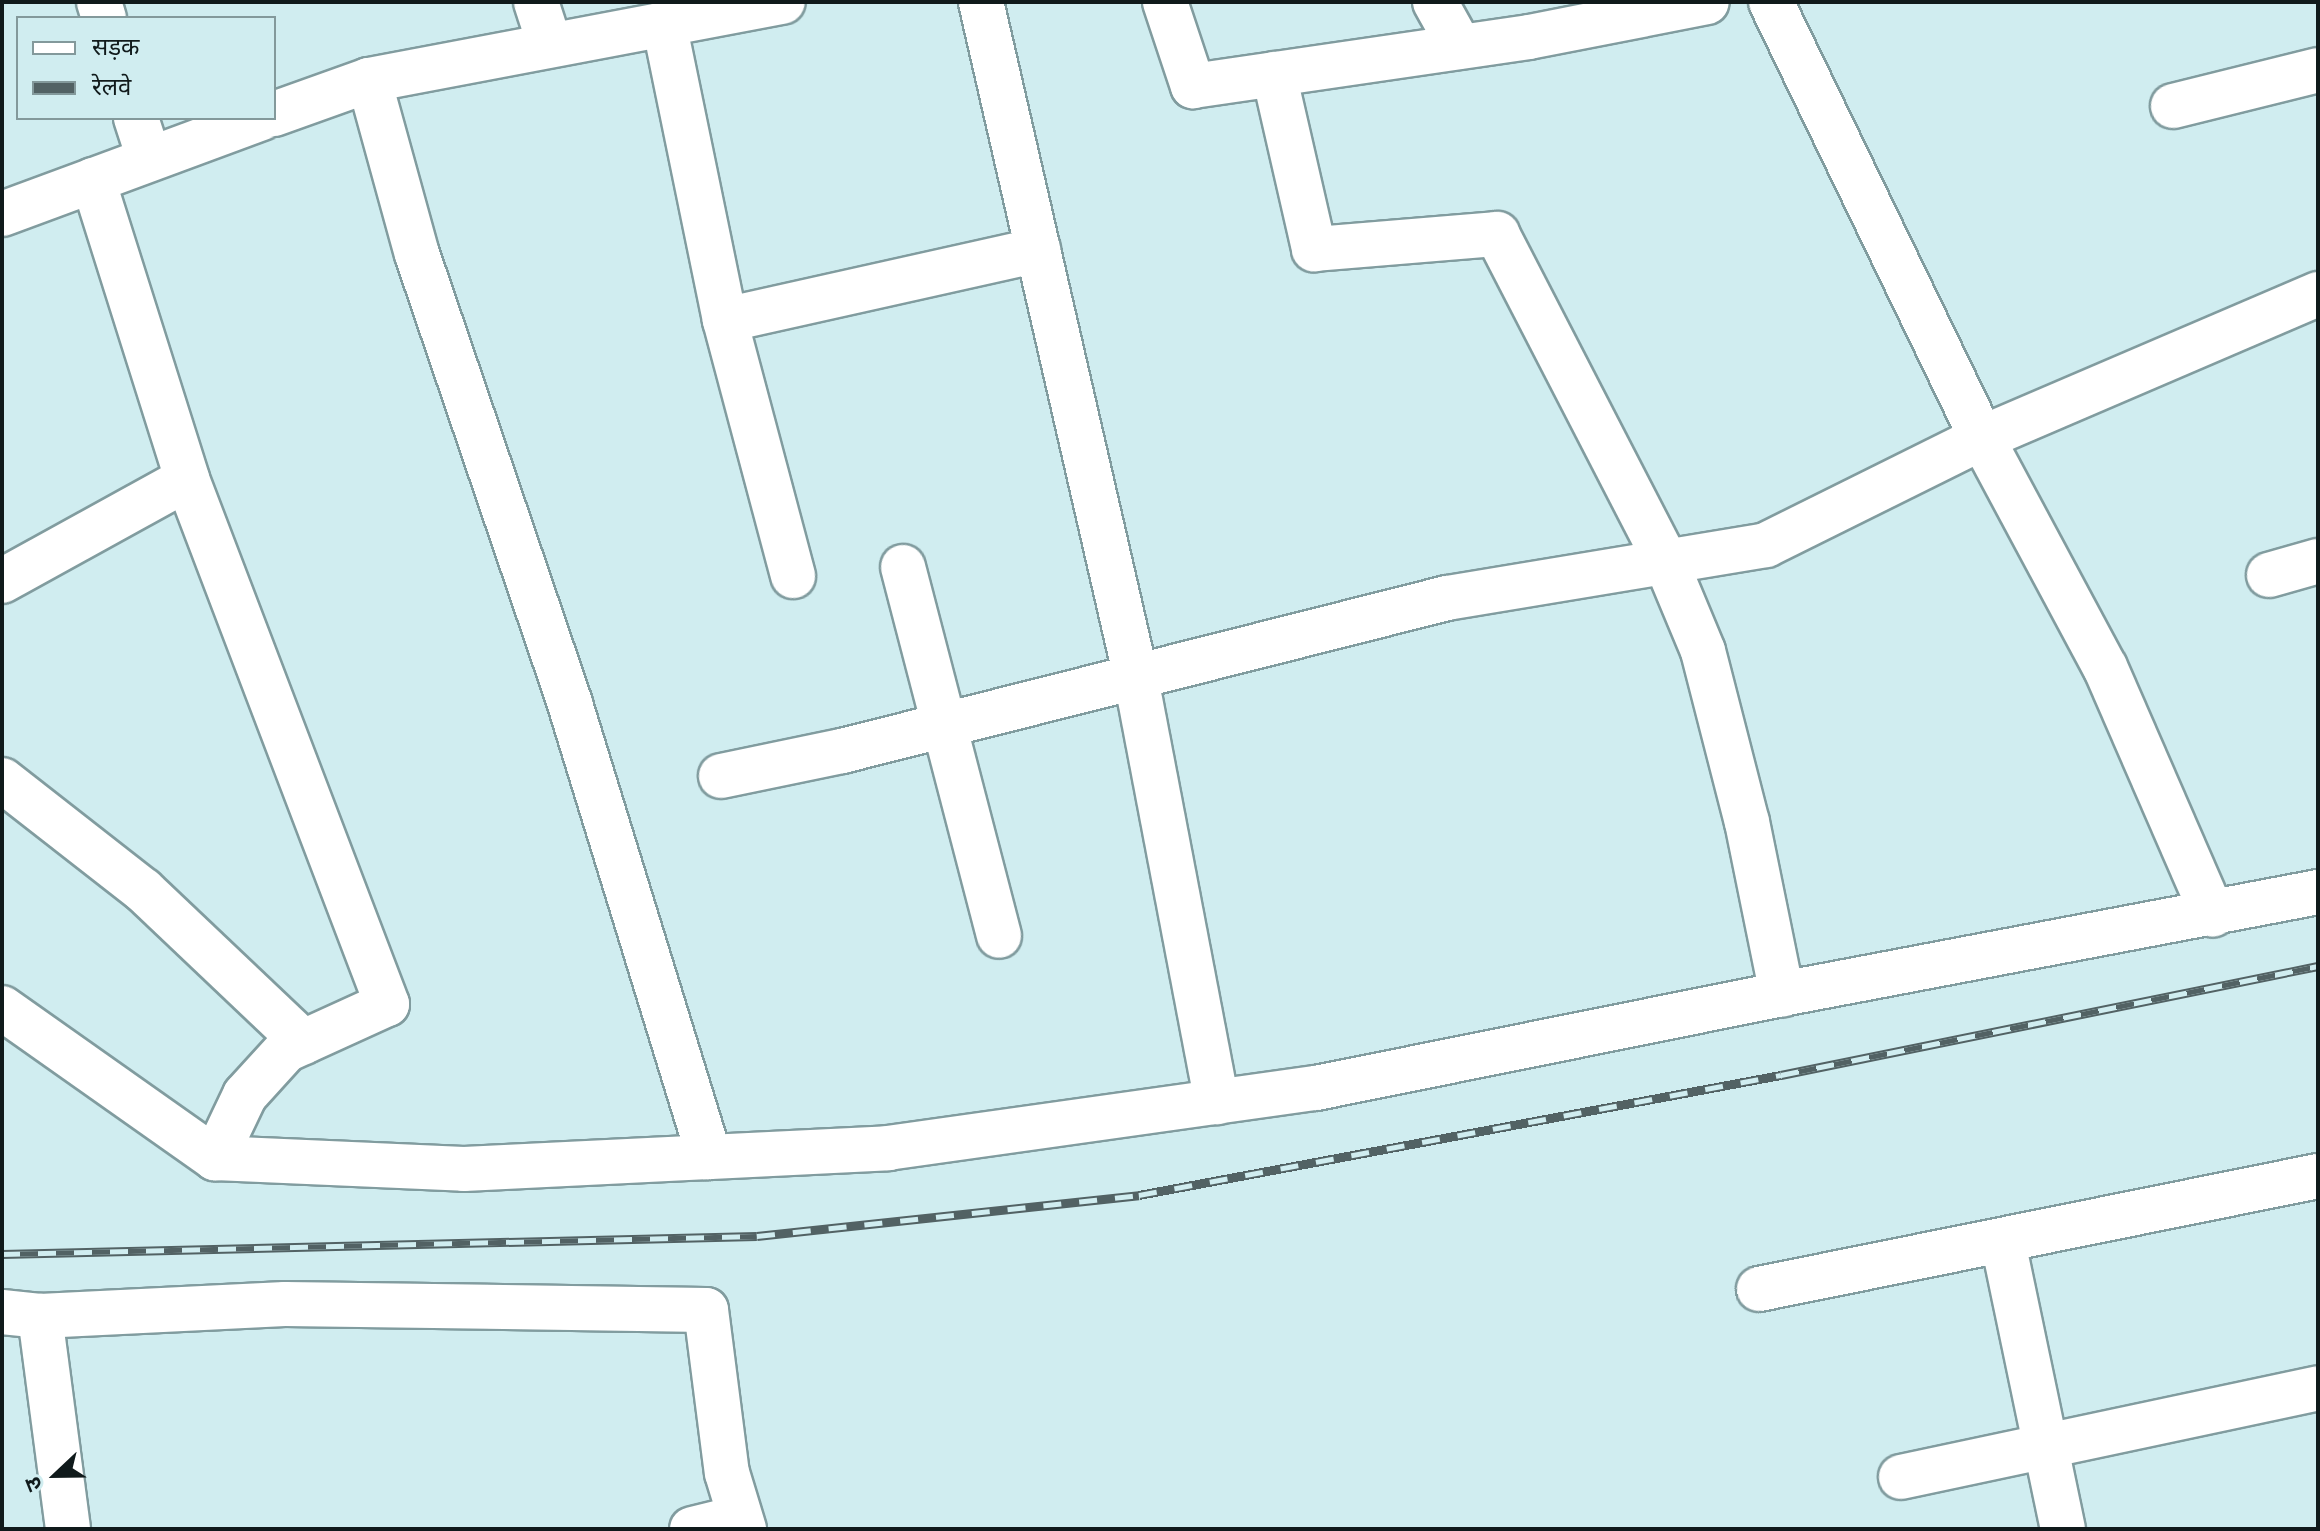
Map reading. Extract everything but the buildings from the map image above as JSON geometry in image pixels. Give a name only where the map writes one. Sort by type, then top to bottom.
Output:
[{"type":"street","points":[[536,2],[550,45]]},
{"type":"street","points":[[276,113],[369,80],[550,45],[683,14],[783,2]]},
{"type":"street","points":[[981,2],[1135,673],[1217,1102]]},
{"type":"street","points":[[1165,2],[1193,86],[1460,47],[1707,2]]},
{"type":"street","points":[[1435,2],[1460,47]]},
{"type":"street","points":[[1771,2],[1982,438],[2105,667],[2213,915]]},
{"type":"street","points":[[683,14],[725,320],[793,576]]},
{"type":"street","points":[[2173,106],[2318,70]]},
{"type":"street","points":[[1274,74],[1314,249],[1497,234],[1666,562],[1703,651],[1747,822],[1782,994]]},
{"type":"street","points":[[369,80],[417,254],[570,704],[709,1157]]},
{"type":"street","points":[[2,214],[93,180],[143,138],[250,120]]},
{"type":"street","points":[[93,180],[187,479],[387,1004],[286,1050],[245,1095],[215,1158]]},
{"type":"street","points":[[725,320],[1038,250]]},
{"type":"street","points":[[721,776],[940,725],[1135,673],[1447,598],[1766,545],[1982,438],[2318,294]]},
{"type":"street","points":[[2,581],[187,479]]},
{"type":"street","points":[[2269,575],[2318,561]]},
{"type":"street","points":[[903,567],[940,725],[999,936]]},
{"type":"street","points":[[2,780],[143,890],[303,1042]]},
{"type":"street","points":[[2,1008],[215,1158],[464,1169],[709,1157],[888,1148],[1316,1088],[1782,994],[2213,915],[2318,892]]},
{"type":"street","points":[[1759,1289],[2318,1176]]},
{"type":"street","points":[[2003,1242],[2063,1529]]},
{"type":"street","points":[[68,1529],[21,1314],[285,1304],[706,1310],[740,1523],[692,1529]]},
{"type":"street","points":[[1901,1477],[2318,1388]]},
{"type":"railway","points":[[2,1254],[757,1236],[1139,1195],[1781,1075],[2318,966]]}]
